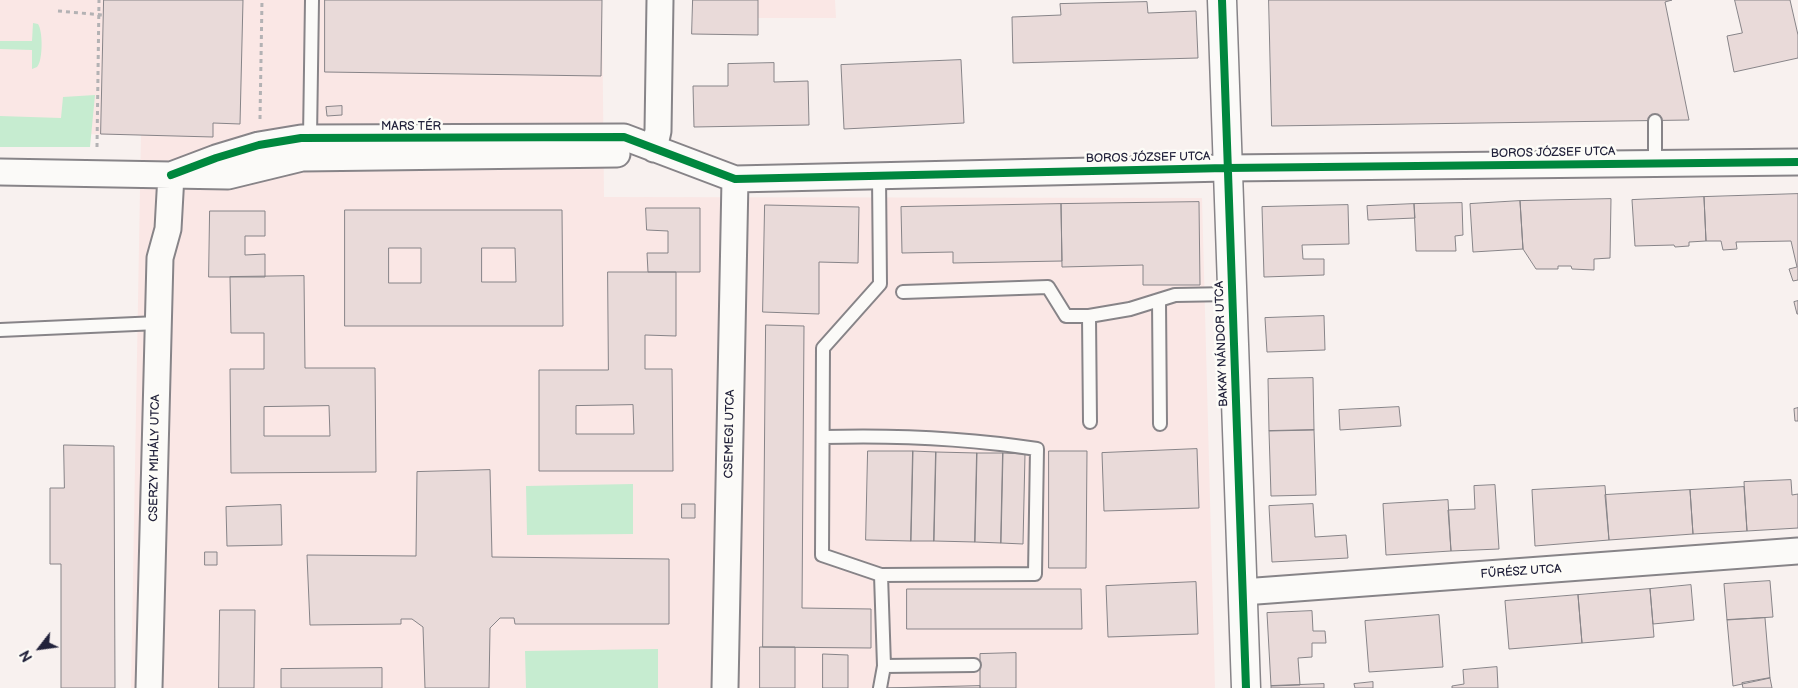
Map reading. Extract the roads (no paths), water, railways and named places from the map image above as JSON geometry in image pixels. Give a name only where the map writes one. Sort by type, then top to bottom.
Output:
[{"type":"street","points":[[654,149],[658,130],[660,0]]},
{"type":"street","name":"BAKAY NÁNDOR UTCA","points":[[1222,0],[1226,168],[1246,688]]},
{"type":"street","name":"MARS TÉR","points":[[171,175],[216,158],[259,145],[301,138],[624,137],[654,149]]},
{"type":"street","name":"MARS TÉR","points":[[0,172],[228,176],[302,158],[623,154],[654,149]]},
{"type":"street","name":"BOROS JÓZSEF UTCA","points":[[654,149],[735,179],[1226,168],[1798,162]]},
{"type":"street","name":"CSERZY MIHÁLY UTCA","points":[[149,688],[160,258],[168,230],[171,175]]},
{"type":"street","name":"CSEMEGI UTCA","points":[[725,688],[735,179]]},
{"type":"street","name":"CSERZY MIHÁLY UTCA","points":[[167,688],[177,258],[168,230]]},
{"type":"street","name":"FŰRÉSZ UTCA","points":[[1243,592],[1798,551]]},
{"type":"lane","points":[[310,138],[312,0]]},
{"type":"lane","points":[[1655,121],[1656,163]]},
{"type":"lane","points":[[823,437],[891,436],[1009,444],[1037,449],[1035,574],[881,575],[822,555],[823,348],[880,284],[879,176]]},
{"type":"lane","points":[[903,292],[1048,287],[1066,316],[1090,316],[1130,309],[1175,295],[1231,294]]},
{"type":"lane","points":[[1159,300],[1160,424]]},
{"type":"lane","points":[[1090,316],[1090,422]]},
{"type":"lane","points":[[0,330],[158,323]]},
{"type":"lane","points":[[880,688],[884,666],[881,575]]},
{"type":"lane","points":[[884,666],[974,665]]}]
